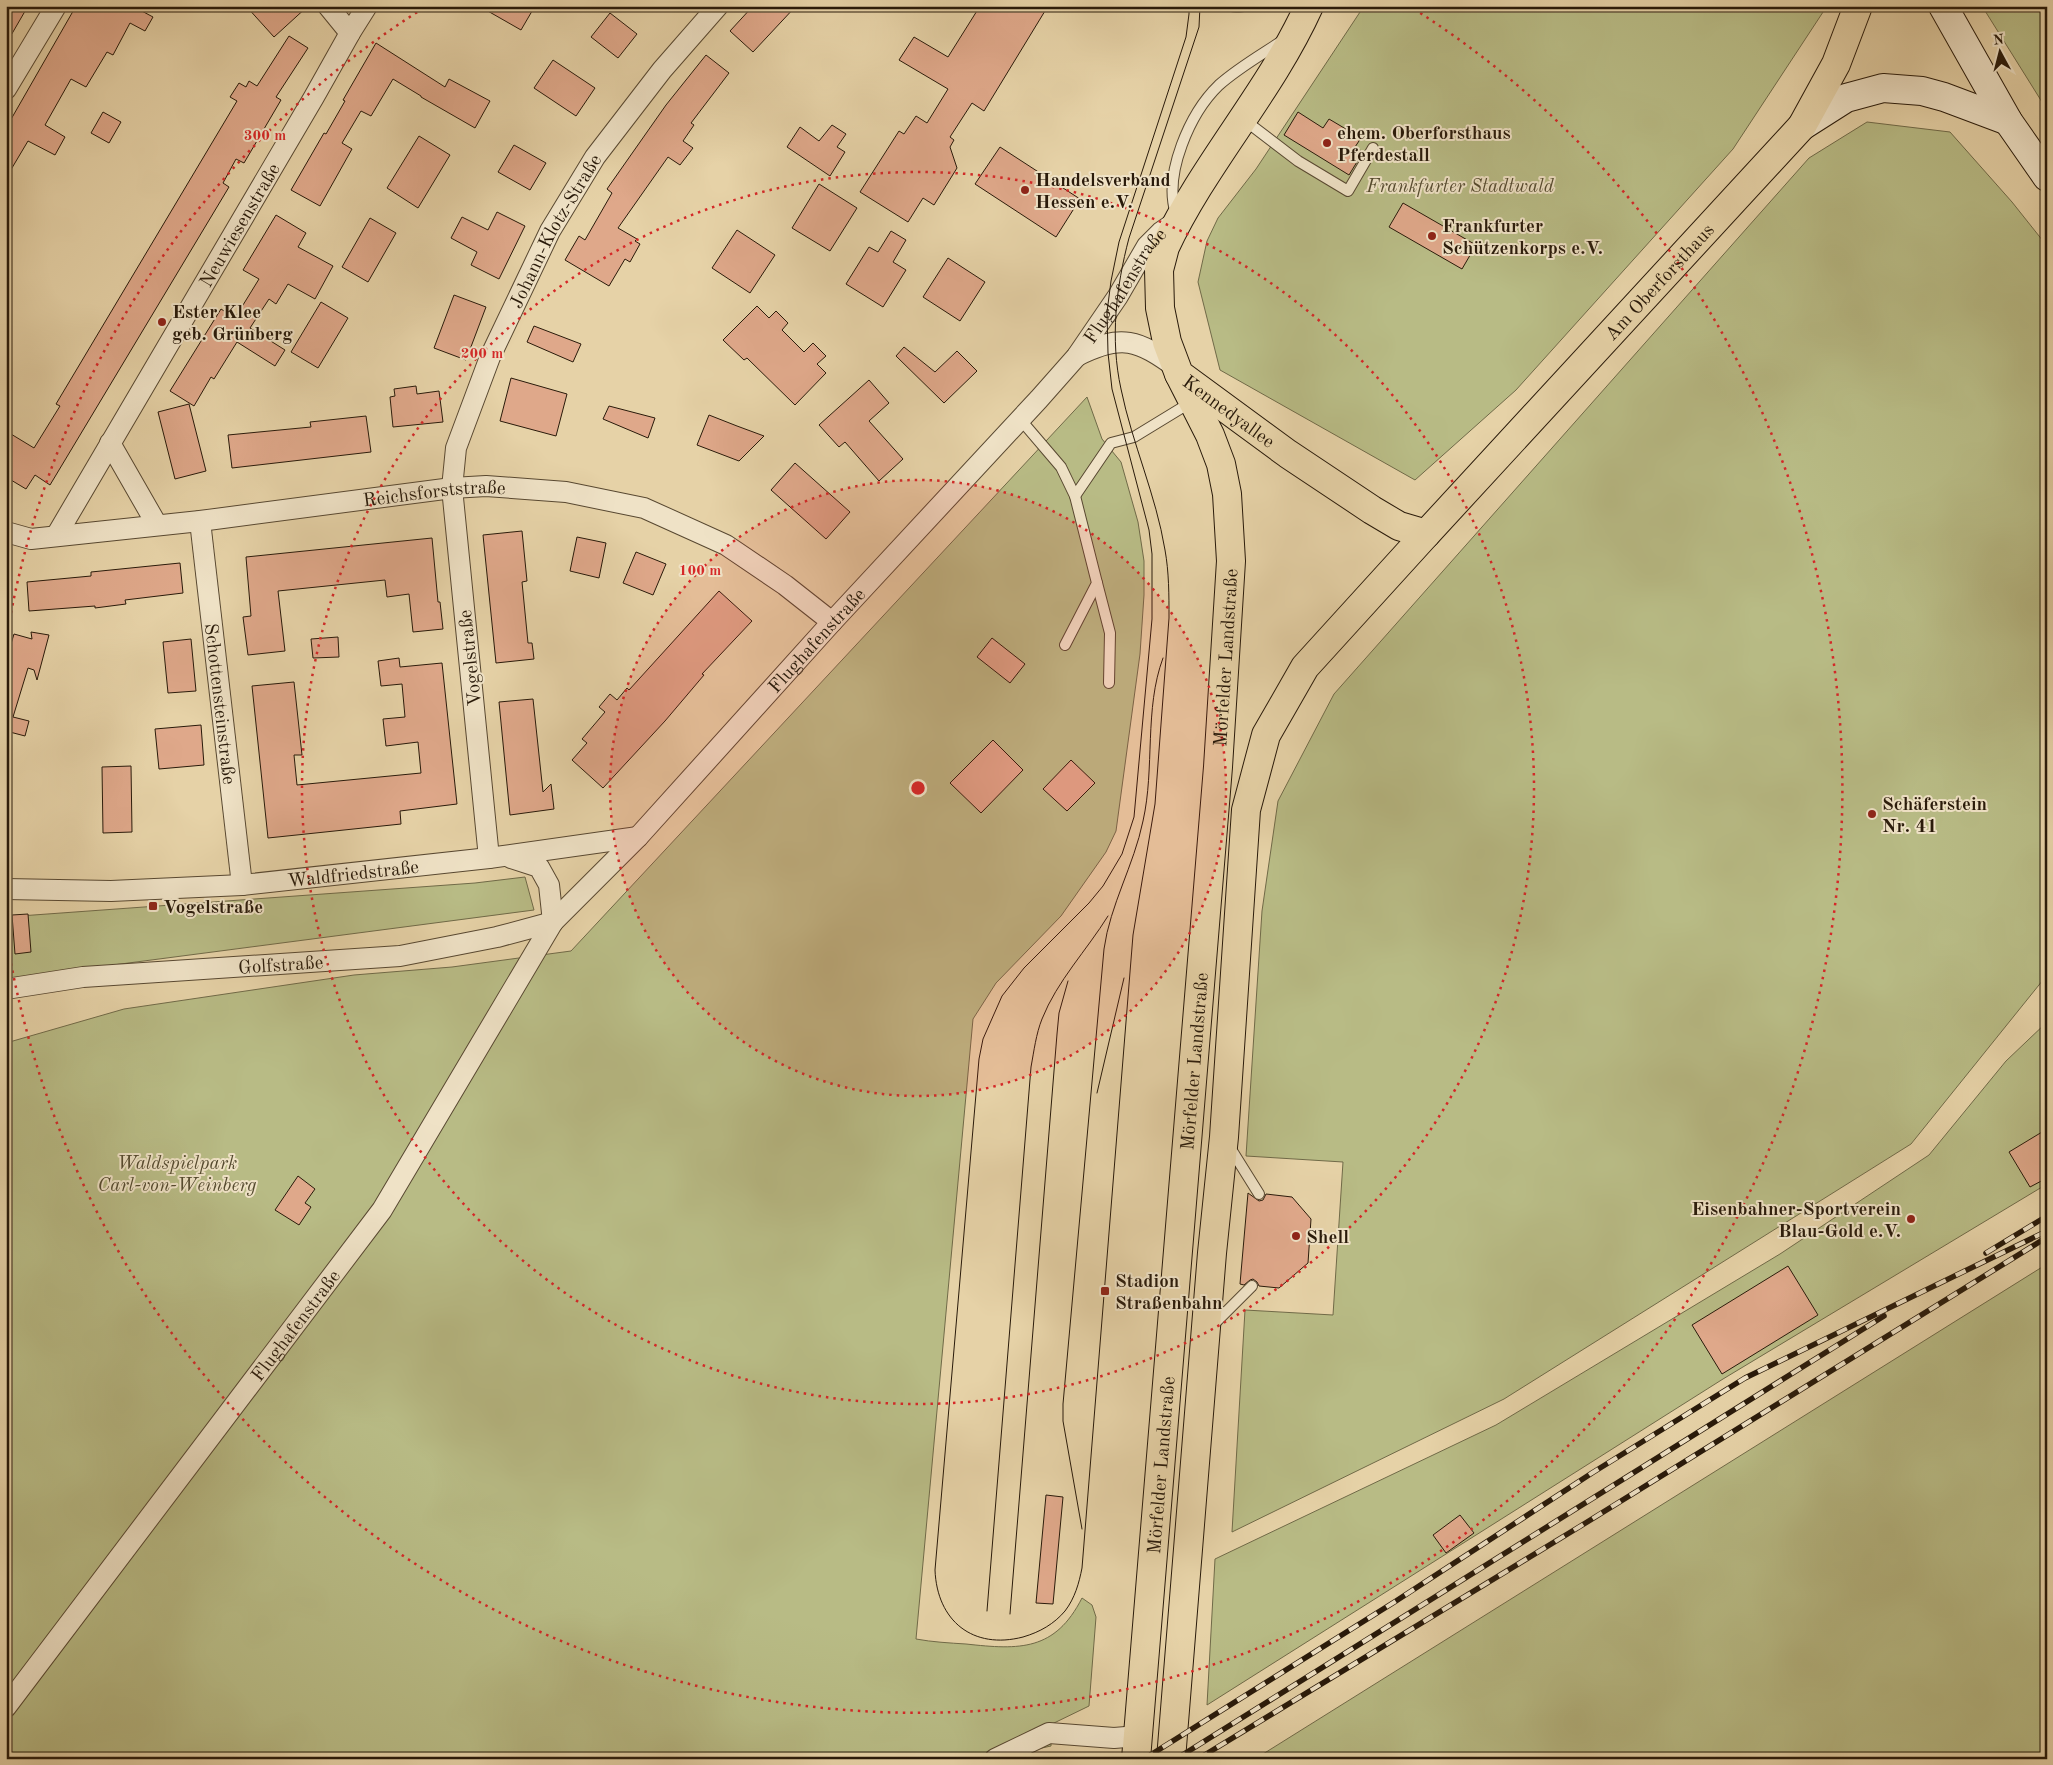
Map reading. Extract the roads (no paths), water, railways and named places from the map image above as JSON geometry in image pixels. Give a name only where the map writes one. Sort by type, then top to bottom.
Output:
[{"type":"main road","name":"Am Oberforsthaus","points":[[1426,534],[1802,126],[1836,64],[1858,6]]},
{"type":"main road","points":[[1943,6],[2008,121],[2047,177]]},
{"type":"main road","name":"Kennedyallee","points":[[1303,15],[1271,75],[1178,220],[1162,256],[1158,281],[1163,325],[1178,371],[1288,454],[1372,510],[1398,526],[1426,534]]},
{"type":"main road","points":[[1802,126],[1846,98],[1883,88],[1922,91],[1944,97],[2008,121]]},
{"type":"main road","name":"Mörfelder Landstraße","points":[[1137,1747],[1217,776],[1231,561],[1227,494],[1221,464],[1210,434],[1178,371]]},
{"type":"main road","name":"Mörfelder Landstraße","points":[[1172,1759],[1205,1333],[1224,1137],[1246,810],[1266,736],[1306,667],[1426,534]]},
{"type":"street","points":[[6,89],[56,6]]},
{"type":"street","points":[[328,6],[350,33]]},
{"type":"street","name":"Neuwiesenstraße","points":[[56,536],[314,98],[350,33],[368,6]]},
{"type":"street","name":"Johann-Klotz-Straße","points":[[452,488],[456,448],[490,357],[550,231],[595,157],[662,70],[718,6]]},
{"type":"street","name":"Flughafenstraße","points":[[6,1707],[382,1210],[553,922],[638,837],[832,622],[1077,356],[1118,296],[1147,246],[1161,232],[1178,220]]},
{"type":"street","name":"Flughafenstraße","points":[[1077,356],[1108,343],[1126,342],[1144,346],[1178,371]]},
{"type":"street","points":[[110,443],[157,526]]},
{"type":"street","name":"Reichsforststraße","points":[[7,537],[31,539],[157,526],[452,488],[486,486],[566,492],[644,508],[726,545],[785,585],[832,622]]},
{"type":"street","name":"Vogelstraße","points":[[452,488],[497,857]]},
{"type":"street","name":"Schottensteinstraße","points":[[200,521],[242,885]]},
{"type":"street","name":"Waldfriedstraße","points":[[6,889],[111,891],[242,885],[497,857],[638,837]]},
{"type":"street","points":[[497,857],[539,866],[549,885],[553,922]]},
{"type":"street","name":"Golfstraße","points":[[6,989],[83,977],[400,956],[497,937],[553,922]]},
{"type":"street","points":[[995,1759],[1048,1733],[1114,1738],[1137,1747]]},
{"type":"lane","points":[[1178,220],[1172,196],[1172,178],[1181,148],[1200,111],[1221,84],[1303,15]]},
{"type":"lane","points":[[1242,118],[1298,161],[1348,191],[1373,148]]},
{"type":"lane","points":[[1075,496],[1110,443],[1134,437],[1193,401]]},
{"type":"lane","points":[[1020,419],[1061,467],[1075,496],[1110,633],[1109,683]]},
{"type":"lane","points":[[1065,645],[1098,583]]},
{"type":"lane","points":[[1224,1137],[1259,1194]]},
{"type":"lane","points":[[1205,1333],[1252,1286]]},
{"type":"tram line","points":[[1189,6],[1186,37],[1119,242],[1107,312],[1108,353],[1112,389],[1149,530],[1152,554],[1152,619],[1134,817],[1122,854],[1103,886],[1089,903],[1024,968],[1002,996],[983,1039],[979,1059],[935,1570],[937,1588],[943,1604],[951,1617],[961,1628],[974,1635],[988,1639],[1005,1640],[1023,1637],[1051,1624],[1061,1616],[1074,1596],[1082,1568],[1133,935],[1155,804],[1169,618],[1167,567],[1161,530],[1121,389],[1116,351],[1116,313],[1124,257],[1129,238],[1199,27],[1200,6]]},
{"type":"tram line","points":[[1212,6],[1237,12],[1244,12],[1262,6]]},
{"type":"tram line","points":[[1082,1529],[1063,1421],[1063,1404],[1104,949],[1111,917],[1134,853],[1143,821],[1149,780],[1151,718],[1157,677],[1163,658]]},
{"type":"tram line","points":[[987,1611],[1031,1067],[1035,1043],[1048,1005],[1108,916]]},
{"type":"tram line","points":[[1097,1093],[1124,978]]},
{"type":"tram line","points":[[1010,1614],[1057,1034],[1059,1013],[1068,981]]},
{"type":"railway","points":[[1986,1253],[2047,1216]]},
{"type":"railway","points":[[1144,1759],[1396,1601],[1592,1473],[1745,1378],[2047,1231]]},
{"type":"railway","points":[[1198,1759],[1579,1527],[2044,1239]]},
{"type":"railway","points":[[1176,1759],[1884,1316]]},
{"type":"place","name":"ehem. Oberforsthaus Pferdestall","points":[[1327,143]]},
{"type":"place","name":"Handelsverband Hessen e.V.","points":[[1025,190]]},
{"type":"place","name":"Frankfurter Schützenkorps e.V.","points":[[1432,236]]},
{"type":"place","name":"Ester Klee geb. Grünberg","points":[[162,322]]},
{"type":"place","name":"Schäferstein Nr. 41","points":[[1872,814]]},
{"type":"place","name":"Vogelstraße","points":[[153,906]]},
{"type":"place","name":"Eisenbahner-Sportverein Blau-Gold e.V.","points":[[1911,1219]]},
{"type":"place","name":"Shell","points":[[1296,1236]]},
{"type":"place","name":"Stadion Straßenbahn","points":[[1105,1291]]},
{"type":"park label","name":"Frankfurter Stadtwald","points":[[1460,185]]},
{"type":"park label","name":"Waldspielpark Carl-von-Weinberg","points":[[177,1173]]}]
